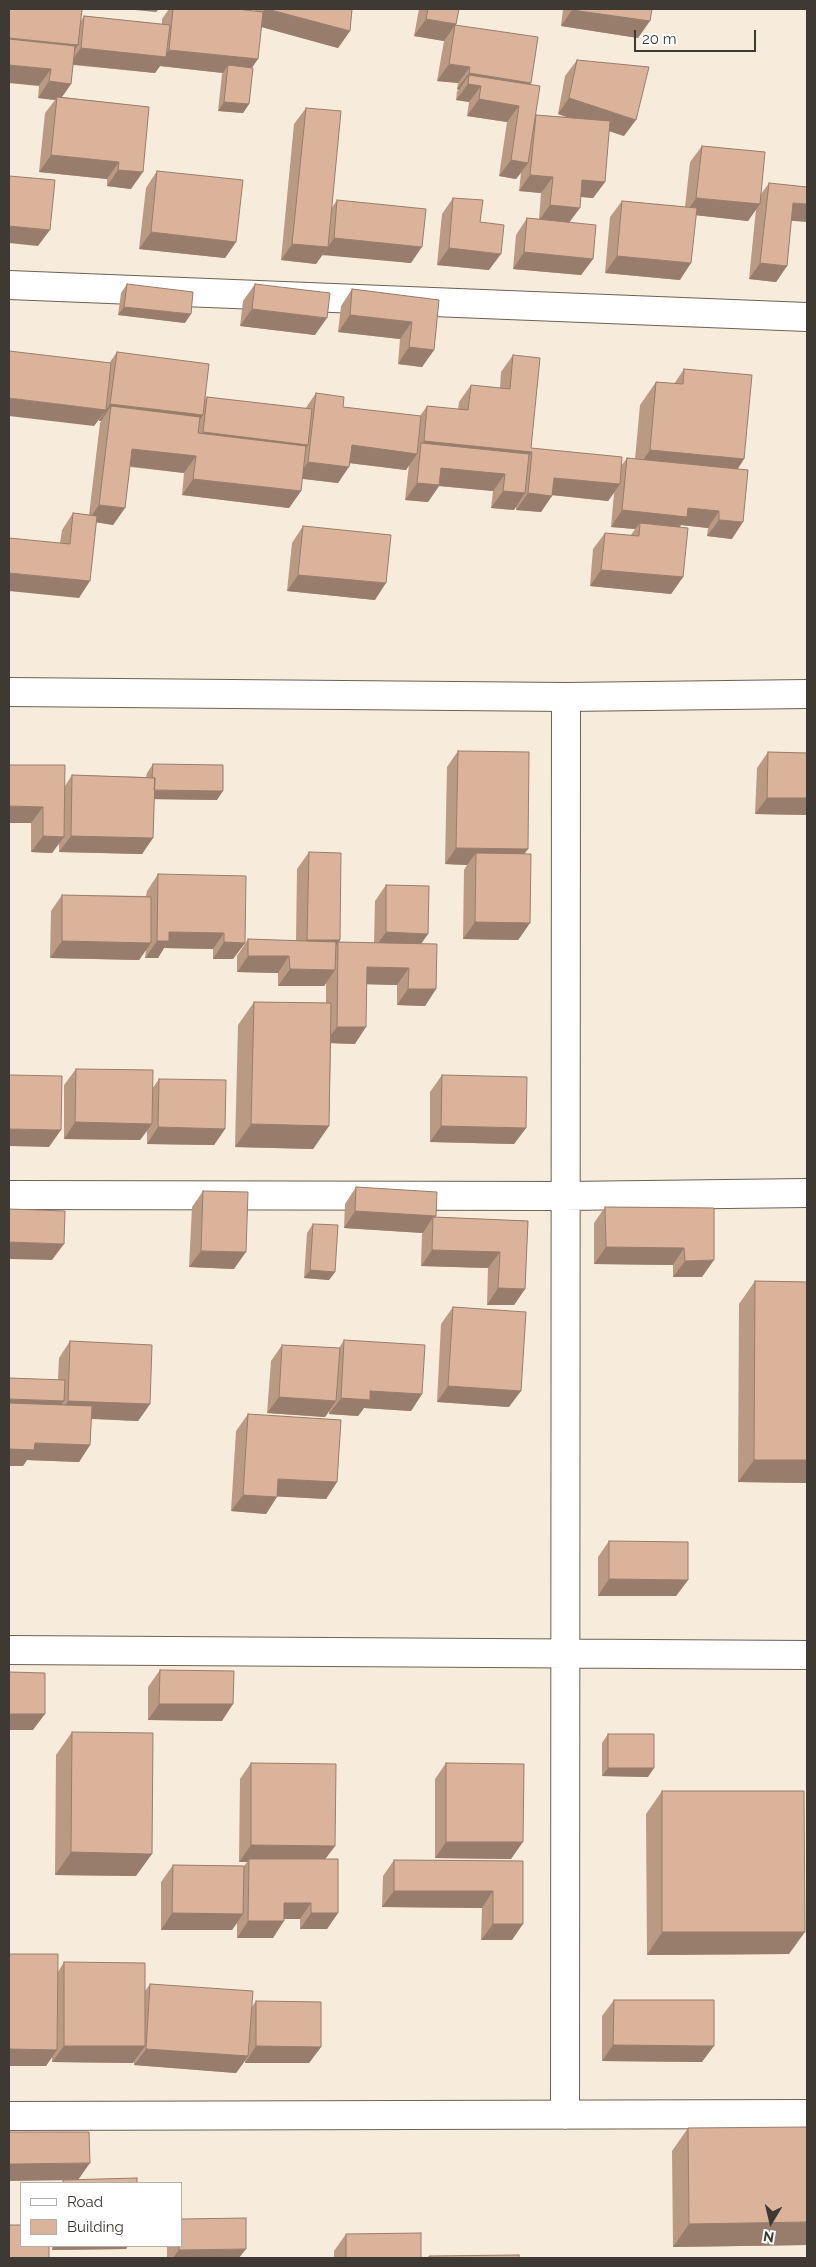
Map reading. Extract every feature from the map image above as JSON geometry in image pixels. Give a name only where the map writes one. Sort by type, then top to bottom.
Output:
[{"type":"street","points":[[9,286],[807,317]]},
{"type":"street","points":[[9,692],[566,697],[807,694]]},
{"type":"street","points":[[565,2115],[566,697]]},
{"type":"street","points":[[9,1195],[566,1196],[807,1193]]},
{"type":"street","points":[[9,1650],[807,1655]]},
{"type":"street","points":[[9,2116],[807,2114]]},
{"type":"building","points":[[9,9],[82,9],[78,45],[9,38]]},
{"type":"building","points":[[173,9],[237,9],[263,12],[258,59],[169,50]]},
{"type":"building","points":[[267,9],[352,9],[350,31]]},
{"type":"building","points":[[428,9],[459,9],[456,24],[426,19]]},
{"type":"building","points":[[572,9],[652,9],[650,21]]},
{"type":"building","points":[[84,16],[170,25],[166,57],[81,48]]},
{"type":"building","points":[[455,25],[538,37],[531,83],[469,73],[470,67],[449,64]]},
{"type":"building","points":[[9,39],[75,46],[71,84],[49,81],[51,69],[9,65]]},
{"type":"building","points":[[577,60],[649,67],[636,120],[569,98]]},
{"type":"building","points":[[228,65],[253,68],[249,104],[224,102]]},
{"type":"building","points":[[469,75],[540,86],[528,163],[511,160],[519,106],[479,99],[481,86],[468,84]]},
{"type":"building","points":[[57,97],[149,107],[143,172],[118,170],[119,162],[51,155]]},
{"type":"building","points":[[306,108],[341,111],[328,247],[292,244]]},
{"type":"building","points":[[536,115],[610,121],[605,182],[582,180],[580,208],[550,205],[553,177],[530,175]]},
{"type":"building","points":[[702,146],[765,152],[760,204],[696,198]]},
{"type":"building","points":[[157,171],[243,180],[236,242],[151,232]]},
{"type":"building","points":[[9,176],[55,180],[50,230],[9,226]]},
{"type":"building","points":[[769,183],[807,187],[807,204],[793,203],[787,266],[760,263]]},
{"type":"building","points":[[453,198],[483,200],[480,222],[504,225],[501,254],[449,248]]},
{"type":"building","points":[[337,200],[426,209],[422,247],[334,238]]},
{"type":"building","points":[[622,201],[697,208],[691,263],[617,256]]},
{"type":"building","points":[[527,218],[596,225],[593,259],[524,252]]},
{"type":"building","points":[[127,284],[193,292],[191,314],[124,307]]},
{"type":"building","points":[[255,284],[330,293],[327,318],[252,309]]},
{"type":"building","points":[[352,289],[439,300],[434,350],[409,347],[412,322],[350,315]]},
{"type":"building","points":[[9,351],[111,363],[106,410],[9,398]]},
{"type":"building","points":[[117,352],[209,364],[203,415],[110,404]]},
{"type":"building","points":[[513,355],[540,358],[531,448],[622,457],[620,484],[554,478],[552,496],[528,493],[532,452],[424,441],[427,406],[468,410],[471,385],[510,389]]},
{"type":"building","points":[[684,369],[752,375],[744,459],[650,450],[656,382],[683,384]]},
{"type":"building","points":[[316,393],[344,397],[343,407],[421,416],[417,454],[352,445],[349,467],[308,462]]},
{"type":"building","points":[[207,397],[312,409],[308,445],[203,432]]},
{"type":"building","points":[[111,406],[200,417],[198,433],[306,446],[301,491],[193,479],[196,456],[132,449],[125,508],[99,505]]},
{"type":"building","points":[[421,443],[529,454],[525,493],[503,491],[505,474],[441,468],[439,485],[417,483]]},
{"type":"building","points":[[627,458],[748,470],[743,522],[719,520],[719,511],[688,508],[687,517],[622,510]]},
{"type":"building","points":[[73,513],[97,516],[90,581],[9,573],[9,538],[70,544]]},
{"type":"building","points":[[640,523],[688,528],[683,577],[601,570],[605,533],[639,536]]},
{"type":"building","points":[[303,526],[391,535],[386,583],[298,575]]},
{"type":"building","points":[[458,751],[529,752],[528,849],[456,848]]},
{"type":"building","points":[[768,752],[807,753],[807,798],[767,798]]},
{"type":"building","points":[[153,764],[223,765],[223,791],[154,790]]},
{"type":"building","points":[[9,765],[65,765],[64,837],[43,836],[43,807],[9,806]]},
{"type":"building","points":[[72,775],[155,778],[153,838],[71,836]]},
{"type":"building","points":[[309,852],[341,853],[340,940],[307,940]]},
{"type":"building","points":[[476,853],[531,854],[530,923],[475,922]]},
{"type":"building","points":[[158,874],[246,876],[245,943],[224,942],[224,933],[169,932],[169,941],[157,941]]},
{"type":"building","points":[[386,885],[429,886],[428,934],[386,932]]},
{"type":"building","points":[[62,895],[151,897],[151,943],[62,941]]},
{"type":"building","points":[[248,939],[336,942],[335,970],[290,969],[289,956],[248,956]]},
{"type":"building","points":[[338,942],[437,944],[436,989],[408,989],[409,968],[367,967],[366,1027],[337,1027]]},
{"type":"building","points":[[254,1002],[331,1003],[329,1126],[251,1124]]},
{"type":"building","points":[[76,1069],[153,1070],[152,1124],[75,1122]]},
{"type":"building","points":[[9,1075],[62,1076],[61,1130],[9,1129]]},
{"type":"building","points":[[442,1075],[527,1077],[526,1128],[441,1126]]},
{"type":"building","points":[[159,1079],[226,1080],[225,1129],[158,1127]]},
{"type":"building","points":[[356,1187],[437,1192],[436,1216],[355,1211]]},
{"type":"building","points":[[203,1191],[248,1192],[246,1252],[201,1251]]},
{"type":"building","points":[[605,1207],[714,1208],[714,1260],[685,1261],[684,1248],[606,1247]]},
{"type":"building","points":[[9,1209],[65,1211],[64,1244],[9,1242]]},
{"type":"building","points":[[433,1217],[528,1221],[525,1289],[498,1288],[500,1252],[432,1250]]},
{"type":"building","points":[[313,1224],[338,1225],[335,1272],[310,1270]]},
{"type":"building","points":[[755,1281],[807,1282],[807,1460],[754,1460]]},
{"type":"building","points":[[453,1307],[526,1312],[521,1391],[448,1386]]},
{"type":"building","points":[[344,1340],[425,1345],[422,1394],[370,1391],[370,1400],[341,1398]]},
{"type":"building","points":[[70,1341],[152,1345],[150,1404],[68,1401]]},
{"type":"building","points":[[282,1345],[340,1348],[336,1401],[279,1397]]},
{"type":"building","points":[[9,1378],[65,1380],[64,1401],[9,1399]]},
{"type":"building","points":[[9,1403],[92,1406],[90,1445],[35,1443],[34,1450],[9,1449]]},
{"type":"building","points":[[248,1414],[341,1420],[337,1482],[278,1479],[277,1497],[243,1495]]},
{"type":"building","points":[[609,1541],[688,1542],[688,1580],[609,1579]]},
{"type":"building","points":[[160,1670],[234,1671],[233,1704],[159,1704]]},
{"type":"building","points":[[9,1672],[45,1673],[45,1714],[9,1714]]},
{"type":"building","points":[[72,1732],[153,1733],[152,1854],[71,1852]]},
{"type":"building","points":[[608,1734],[654,1734],[654,1768],[608,1768]]},
{"type":"building","points":[[251,1763],[336,1764],[335,1846],[251,1845]]},
{"type":"building","points":[[446,1763],[524,1764],[523,1842],[446,1842]]},
{"type":"building","points":[[662,1791],[804,1791],[805,1932],[662,1932]]},
{"type":"building","points":[[249,1859],[338,1859],[338,1913],[311,1913],[311,1903],[284,1903],[284,1921],[248,1921]]},
{"type":"building","points":[[394,1860],[523,1861],[523,1924],[493,1924],[493,1891],[394,1891]]},
{"type":"building","points":[[173,1865],[244,1866],[243,1914],[172,1913]]},
{"type":"building","points":[[9,1954],[58,1954],[57,2050],[9,2049]]},
{"type":"building","points":[[64,1962],[145,1963],[145,2046],[64,2046]]},
{"type":"building","points":[[150,1984],[253,1991],[248,2056],[146,2049]]},
{"type":"building","points":[[614,2000],[714,2000],[714,2046],[613,2045]]},
{"type":"building","points":[[256,2001],[321,2002],[321,2047],[256,2046]]},
{"type":"building","points":[[807,2127],[807,2222],[689,2224],[688,2128]]},
{"type":"building","points":[[9,2132],[89,2132],[90,2163],[9,2164]]},
{"type":"building","points":[[137,2178],[137,2182],[63,2182],[63,2180]]},
{"type":"building","points":[[246,2218],[246,2249],[179,2250],[179,2247],[182,2247],[182,2219]]},
{"type":"building","points":[[9,2225],[20,2225],[20,2247],[49,2247],[49,2258],[9,2258]]},
{"type":"building","points":[[421,2233],[421,2258],[346,2258],[346,2234]]},
{"type":"building","points":[[519,2255],[519,2258],[429,2258],[429,2256]]}]
